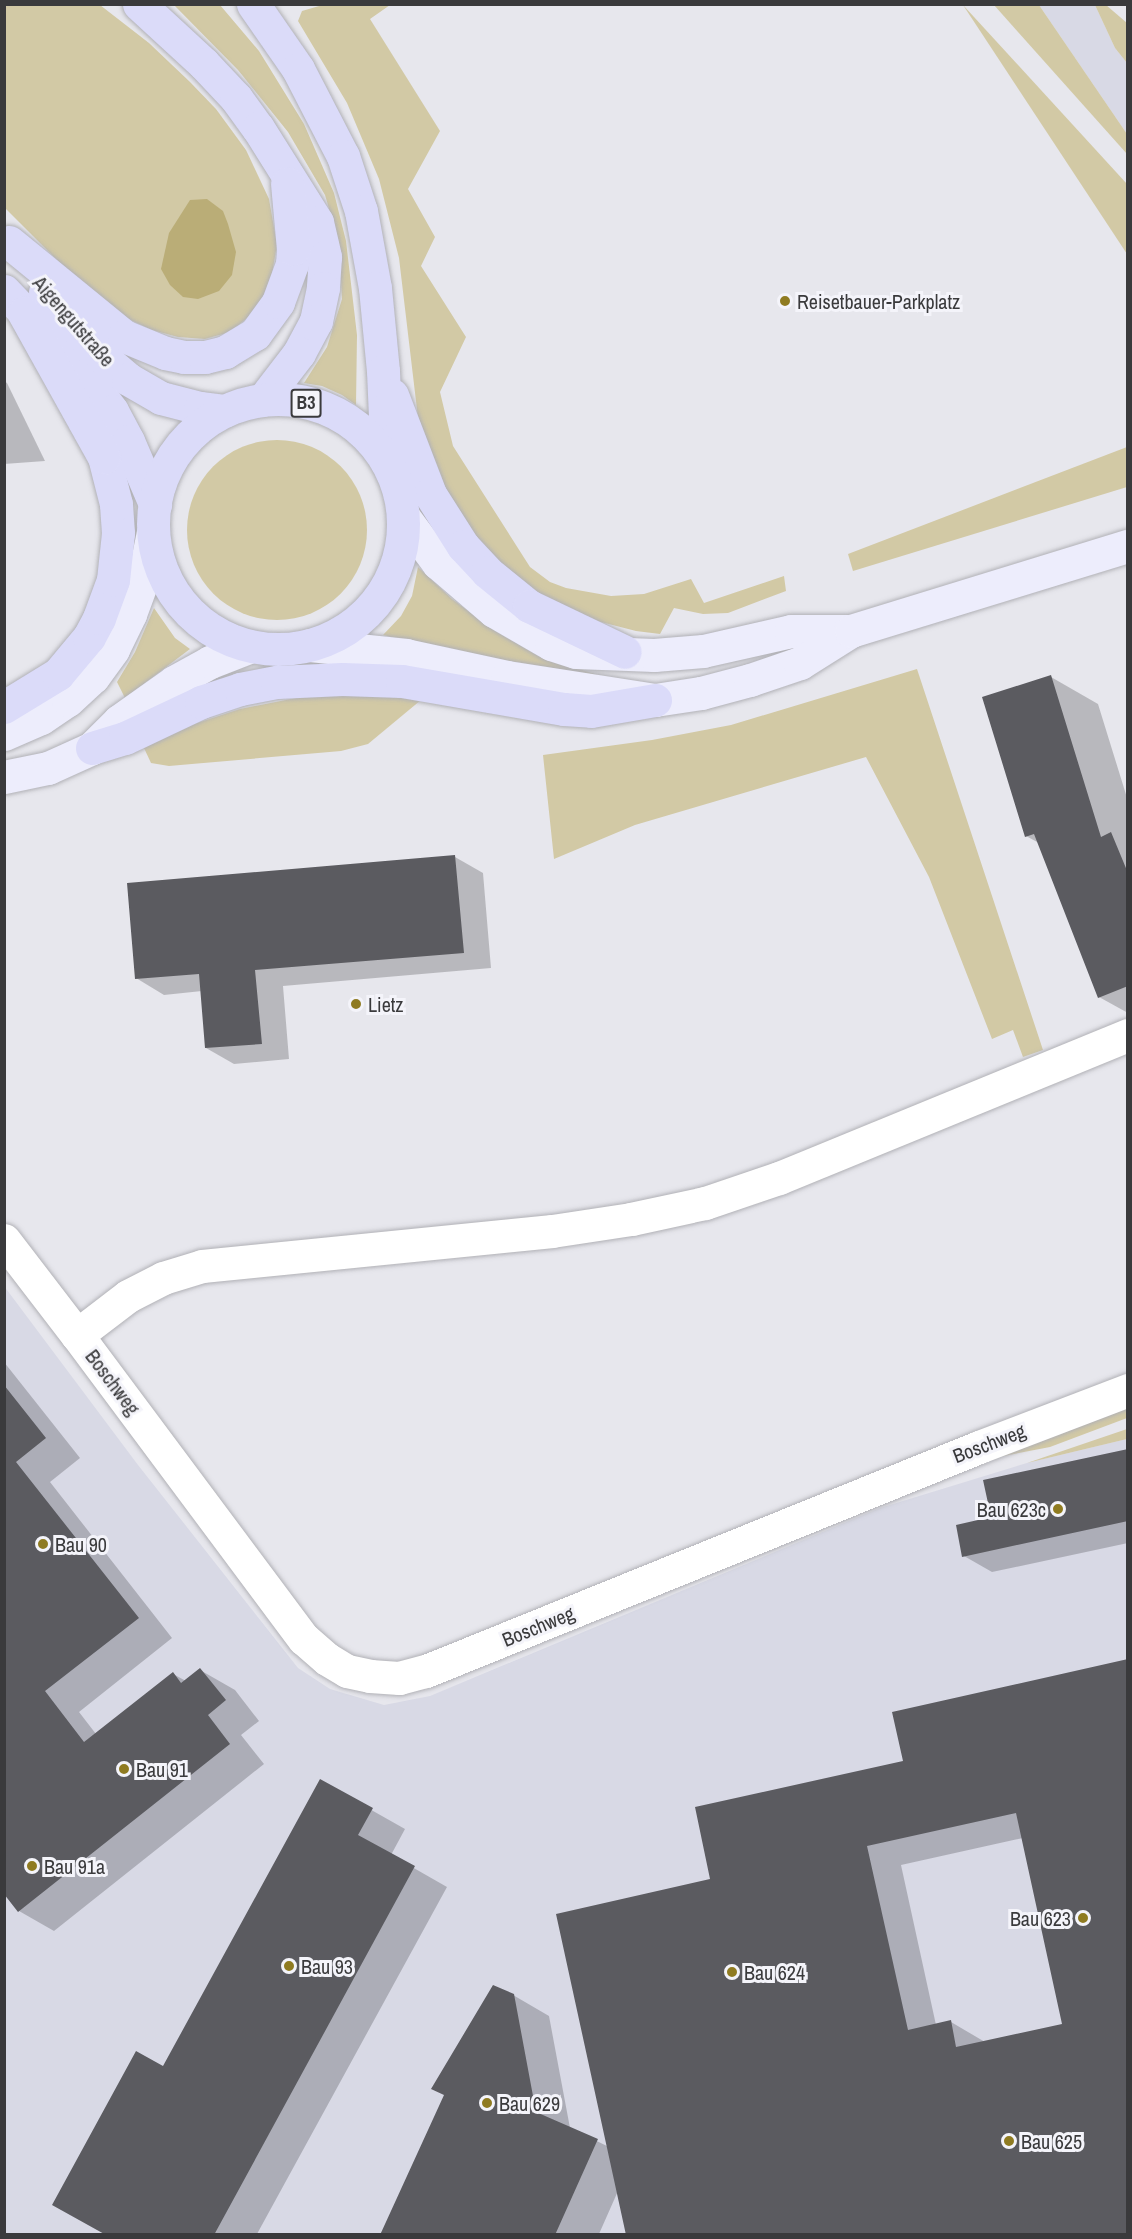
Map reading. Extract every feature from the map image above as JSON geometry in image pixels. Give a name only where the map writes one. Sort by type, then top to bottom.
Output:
[{"type":"main road","name":"B3","points":[[139,4],[204,64],[236,98],[286,172],[316,222],[325,257],[323,288],[316,321],[298,353],[263,400]]},
{"type":"main road","name":"B3","points":[[253,4],[298,69],[343,156],[361,211],[375,288],[383,371],[401,460],[397,488],[403,516],[399,554],[382,595],[360,619],[347,628],[310,645],[281,650],[249,646],[217,634],[185,608],[160,568],[154,518],[162,476],[173,457],[193,432],[224,411],[263,400],[298,401],[327,409],[358,428],[401,460]]},
{"type":"main road","points":[[7,239],[101,319],[144,346],[184,357],[205,357],[225,352],[255,334],[279,302],[292,264],[293,234],[286,172]]},
{"type":"main road","name":"Aigengutstraße","points":[[7,239],[51,300],[114,369],[162,398],[200,408],[224,411]]},
{"type":"main road","points":[[4,734],[41,718],[68,700],[93,677],[113,649],[130,614],[144,576],[154,518],[128,441],[112,411],[85,375],[14,302]]},
{"type":"main road","points":[[4,707],[58,674],[89,637],[99,618],[113,580],[118,533],[116,504],[104,457],[14,302]]},
{"type":"main road","points":[[401,460],[448,526],[486,572],[529,606],[625,652]]},
{"type":"main road","points":[[403,516],[438,563],[466,590],[516,626],[551,644],[576,652],[625,652],[654,655],[703,651],[791,631],[851,631]]},
{"type":"main road","points":[[4,777],[48,768],[92,748],[125,738],[201,702],[240,689],[277,682],[342,679],[402,681],[564,709],[591,711],[701,693],[800,663],[851,631],[1128,546]]},
{"type":"main road","points":[[310,645],[406,655],[507,677],[655,700]]},
{"type":"main road","points":[[92,748],[118,721],[174,682],[210,662],[249,646]]},
{"type":"street","name":"Boschweg","points":[[77,1335],[128,1296],[163,1278],[202,1266],[552,1231],[631,1219],[705,1203],[779,1178],[1128,1035]]},
{"type":"street","name":"Boschweg","points":[[4,1240],[304,1639],[327,1659],[347,1671],[370,1676],[399,1678],[426,1671],[979,1447],[1128,1390]]},
{"type":"shaded area","points":[[326,4],[390,5],[370,19],[440,131],[408,189],[435,237],[421,266],[466,337],[440,392],[453,446],[530,567],[550,582],[566,588],[611,596],[644,594],[691,579],[704,603],[784,576],[786,591],[728,613],[703,614],[674,608],[660,634],[636,631],[597,621],[534,596],[487,557],[455,514],[418,418],[399,258],[379,179],[347,103],[298,21],[302,11]]},
{"type":"shaded area","points":[[4,5],[100,5],[149,43],[190,82],[216,109],[246,150],[269,199],[277,245],[270,285],[253,313],[230,332],[205,339],[178,337],[152,330],[120,315],[84,287],[5,208]]},
{"type":"shaded area","points":[[174,5],[220,5],[259,51],[304,124],[334,193],[346,241],[357,335],[356,405],[342,395],[322,386],[304,383],[327,347],[342,299],[339,242],[325,195],[288,132],[238,70]]},
{"type":"shaded area","points":[[963,5],[1127,184],[1127,254]]},
{"type":"shaded area","points":[[994,5],[1039,5],[1127,134],[1127,154]]},
{"type":"shaded area","points":[[1039,5],[1095,5],[1115,48],[1127,63],[1127,134]]},
{"type":"shaded area","points":[[1095,5],[1106,5],[1127,23],[1127,63],[1115,48]]},
{"type":"shaded area","points":[[207,199],[223,211],[228,224],[236,252],[232,275],[219,291],[198,299],[183,297],[170,285],[161,269],[169,233],[190,200]]},
{"type":"shaded area","points":[[277,440],[295,441],[312,446],[341,466],[361,495],[366,512],[366,548],[361,565],[341,594],[312,614],[295,619],[277,620],[259,619],[242,614],[213,594],[193,565],[188,548],[187,530],[188,512],[193,495],[213,466],[242,446],[259,441]]},
{"type":"shaded area","points":[[1127,447],[1127,487],[853,571],[848,554]]},
{"type":"shaded area","points":[[418,567],[452,599],[495,631],[538,656],[601,676],[449,651],[383,635],[401,616],[412,596]]},
{"type":"shaded area","points":[[154,608],[175,638],[190,649],[125,698],[117,682],[135,652]]},
{"type":"shaded area","points":[[917,669],[1043,1050],[1023,1057],[1013,1030],[992,1039],[929,877],[866,757],[635,825],[554,859],[543,755],[652,740],[731,725]]},
{"type":"shaded area","points":[[357,694],[421,700],[368,744],[341,751],[169,766],[151,763],[144,748],[185,727],[240,709],[301,697]]},
{"type":"shaded area","points":[[4,1286],[138,1465],[298,1668],[330,1689],[384,1705],[430,1696],[880,1508],[1027,1463],[1127,1439],[1127,2234],[5,2234]]},
{"type":"shaded area","points":[[1127,1405],[1127,1418],[1050,1447],[978,1461]]},
{"type":"shaded area","points":[[1127,1429],[1127,1439],[1027,1463]]},
{"type":"building","points":[[1051,675],[1101,837],[1111,832],[1128,873],[1128,986],[1098,998],[1034,834],[1025,837],[982,697]]},
{"type":"building","points":[[455,855],[464,953],[255,970],[262,1044],[205,1048],[199,974],[135,979],[127,883]]},
{"type":"building","points":[[4,1385],[46,1438],[16,1462],[139,1618],[45,1691],[84,1742],[173,1672],[181,1683],[200,1668],[226,1700],[208,1715],[230,1744],[18,1912],[4,1894]]},
{"type":"building","name":"Bau 623c","points":[[1128,1449],[1128,1521],[962,1557],[956,1525],[991,1517],[983,1480]]},
{"type":"building","points":[[1128,1659],[1128,2235],[626,2235],[556,1914],[710,1879],[695,1807],[903,1761],[892,1712]],"holes":[[[1016,1813],[1062,2024],[956,2047],[951,2020],[908,2030],[867,1846]]]},
{"type":"building","name":"Bau 93","points":[[320,1779],[373,1808],[358,1835],[415,1866],[214,2235],[106,2235],[52,2205],[136,2051],[163,2066]]},
{"type":"building","name":"Bau 629","points":[[493,1985],[514,1994],[536,2112],[598,2139],[555,2235],[380,2235],[444,2095],[431,2089]]},
{"type":"place","name":"Reisetbauer-Parkplatz","points":[[785,301]]},
{"type":"place","name":"Lietz","points":[[356,1004]]},
{"type":"place","name":"Bau 623c","points":[[1058,1509]]},
{"type":"place","name":"Bau 90","points":[[43,1544]]},
{"type":"place","name":"Bau 91","points":[[124,1769]]},
{"type":"place","name":"Bau 91a","points":[[32,1866]]},
{"type":"place","name":"Bau 623","points":[[1083,1918]]},
{"type":"place","name":"Bau 93","points":[[289,1966]]},
{"type":"place","name":"Bau 624","points":[[732,1972]]},
{"type":"place","name":"Bau 629","points":[[487,2103]]},
{"type":"place","name":"Bau 625","points":[[1009,2141]]}]
